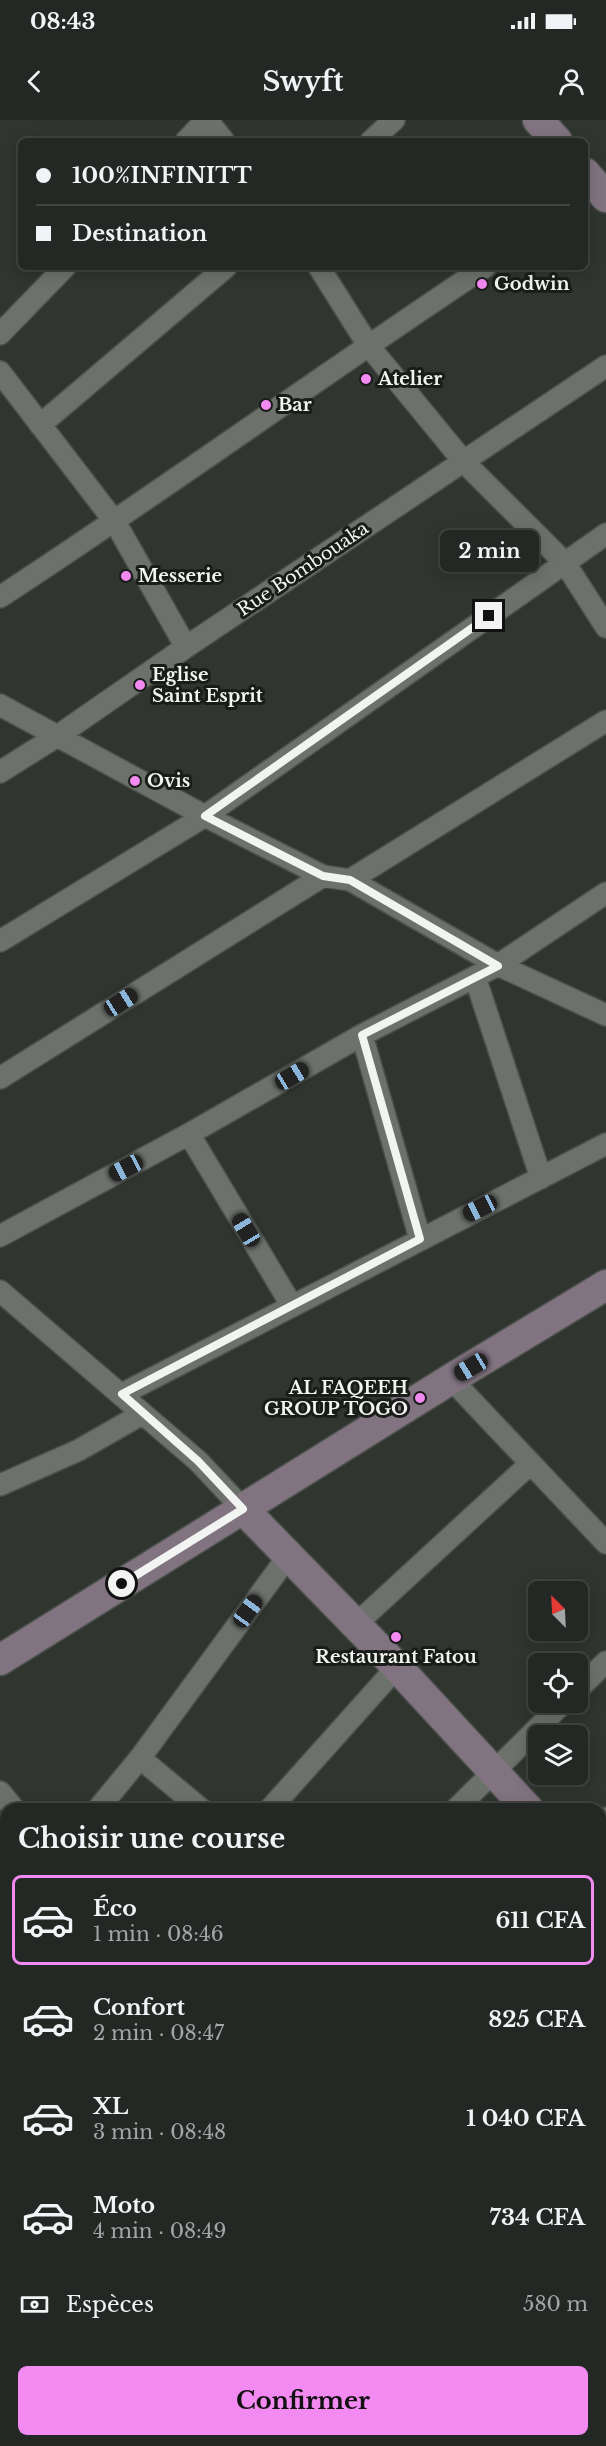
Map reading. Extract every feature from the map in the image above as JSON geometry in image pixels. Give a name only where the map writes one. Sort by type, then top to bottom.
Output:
[{"type":"main road","points":[[538,120],[554,138]]},
{"type":"main road","points":[[0,1660],[606,1285]]},
{"type":"main road","points":[[243,1509],[397,1667],[522,1803]]},
{"type":"street","points":[[189,138],[206,120],[221,138]]},
{"type":"street","points":[[374,138],[394,120]]},
{"type":"street","points":[[0,334],[62,270]]},
{"type":"street","points":[[40,425],[222,270]]},
{"type":"street","points":[[321,270],[368,345],[464,462],[565,563],[606,627]]},
{"type":"street","points":[[0,597],[115,522],[368,345],[480,270]]},
{"type":"street","name":"Rue Bombouaka","points":[[0,772],[59,735],[186,647],[606,366]]},
{"type":"street","points":[[0,372],[115,522],[186,647]]},
{"type":"street","points":[[0,941],[205,816],[606,534]]},
{"type":"street","points":[[0,705],[205,816],[323,876],[350,880],[498,966],[606,1015]]},
{"type":"street","points":[[350,880],[606,721]]},
{"type":"street","points":[[0,1078],[323,876]]},
{"type":"street","points":[[0,1236],[189,1134],[362,1035],[498,966],[606,893]]},
{"type":"street","points":[[475,977],[541,1178]]},
{"type":"street","points":[[362,1035],[420,1239]]},
{"type":"street","points":[[189,1134],[292,1306]]},
{"type":"street","points":[[122,1394],[606,1144]]},
{"type":"street","points":[[0,1291],[198,1461],[243,1509]]},
{"type":"street","points":[[451,1379],[606,1543]]},
{"type":"street","points":[[0,1485],[79,1450],[142,1414]]},
{"type":"street","points":[[355,1625],[530,1464]]},
{"type":"street","points":[[103,1803],[140,1758],[289,1555]]},
{"type":"street","points":[[588,1679],[606,1662]]},
{"type":"street","points":[[275,1803],[397,1667]]},
{"type":"street","points":[[462,1803],[553,1713]]},
{"type":"street","points":[[140,1758],[194,1803]]},
{"type":"place","name":"Godwin","points":[[482,284]]},
{"type":"place","name":"Atelier","points":[[366,379]]},
{"type":"place","name":"Bar","points":[[266,405]]},
{"type":"place","name":"Messerie","points":[[126,576]]},
{"type":"place","name":"Eglise Saint Esprit","points":[[140,685]]},
{"type":"place","name":"Ovis","points":[[135,781]]},
{"type":"place","name":"AL FAQEEH GROUP TOGO","points":[[420,1398]]},
{"type":"place","name":"Restaurant Fatou","points":[[396,1637]]},
{"type":"route","points":[[122,1584],[243,1509],[198,1461],[122,1394],[420,1239],[362,1035],[498,966],[350,880],[323,876],[205,816],[489,616]]}]
